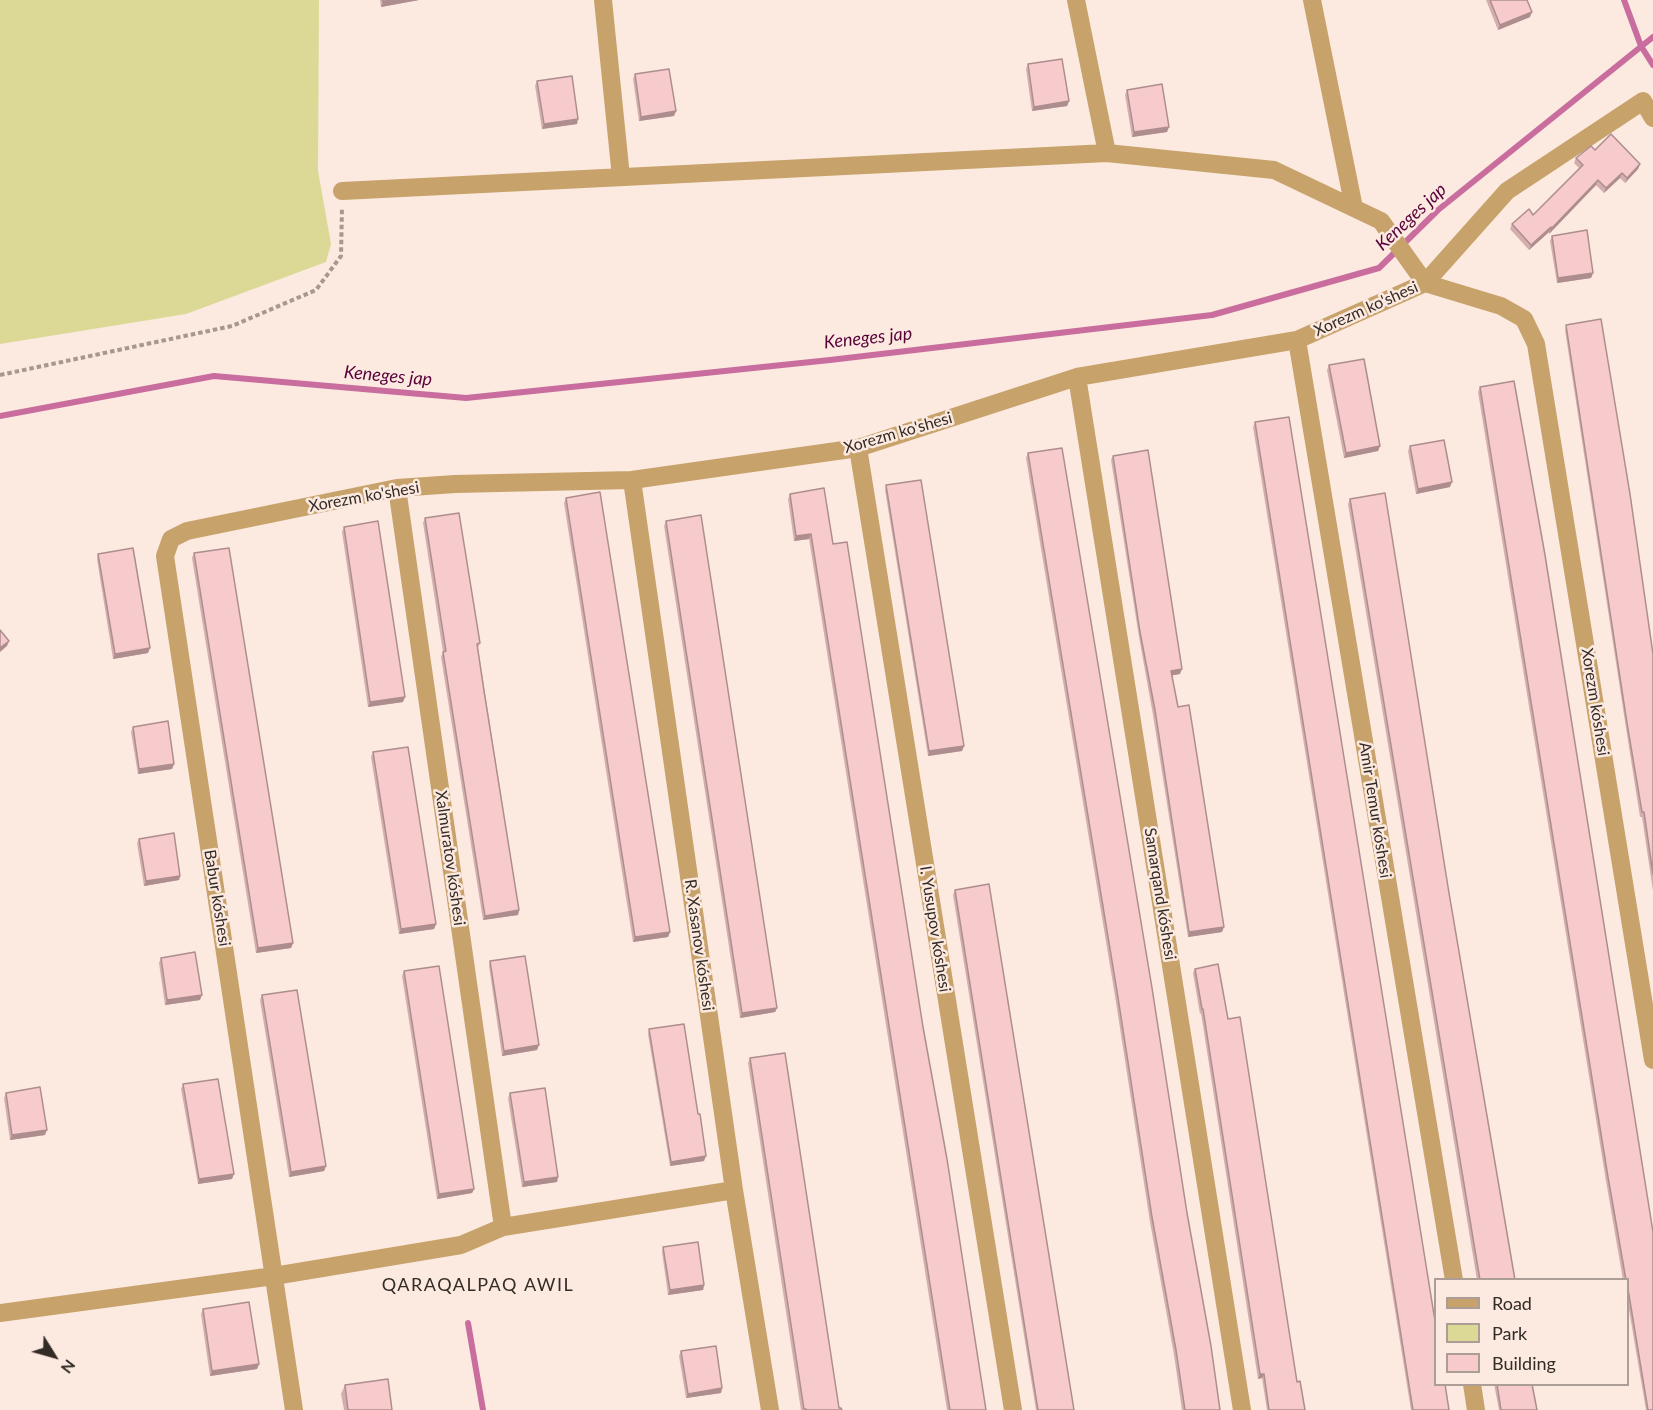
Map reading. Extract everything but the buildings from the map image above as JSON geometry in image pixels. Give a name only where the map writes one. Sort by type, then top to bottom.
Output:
[{"type":"street","points":[[603,0],[621,177]]},
{"type":"street","points":[[1076,0],[1107,153]]},
{"type":"street","points":[[1312,0],[1354,208]]},
{"type":"street","points":[[342,191],[1107,153],[1274,170],[1381,221],[1425,283],[1507,191],[1643,101],[1653,118]]},
{"type":"street","name":"Xorezm ko'shesi","points":[[187,531],[397,488],[455,484],[632,480],[858,448],[1077,377],[1297,340],[1425,283],[1501,306],[1524,319],[1536,344]]},
{"type":"street","name":"Amir Temur kóshesi","points":[[1297,340],[1454,1278]]},
{"type":"street","name":"Xorezm kóshesi","points":[[1536,344],[1653,1060]]},
{"type":"street","name":"Samarqand kóshesi","points":[[1077,377],[1242,1410]]},
{"type":"street","name":"I. Yusupov kóshesi","points":[[858,448],[1013,1410]]},
{"type":"street","name":"R. Xasanov kóshesi","points":[[632,480],[734,1190],[770,1410]]},
{"type":"street","name":"Xalmuratov kóshesi","points":[[397,488],[503,1227]]},
{"type":"street","name":"Babur kóshesi","points":[[187,531],[171,539],[165,556],[294,1410]]},
{"type":"street","points":[[0,1313],[274,1276],[461,1245],[503,1227],[734,1190]]},
{"type":"street","points":[[1472,1386],[1476,1410]]},
{"type":"path","points":[[0,375],[232,326],[316,290],[341,256],[342,191]]},
{"type":"green space","points":[[0,0],[319,0],[318,171],[331,244],[326,262],[186,314],[0,344]]},
{"type":"waterway","points":[[1624,0],[1641,46],[1653,65]]},
{"type":"waterway","name":"Keneges jap","points":[[0,416],[214,376],[466,398],[830,360],[1212,315],[1379,268],[1438,210],[1653,37]]},
{"type":"waterway","points":[[468,1323],[483,1410]]},
{"type":"district","name":"QARAQALPAQ AWIL","points":[[478,1285]]}]
